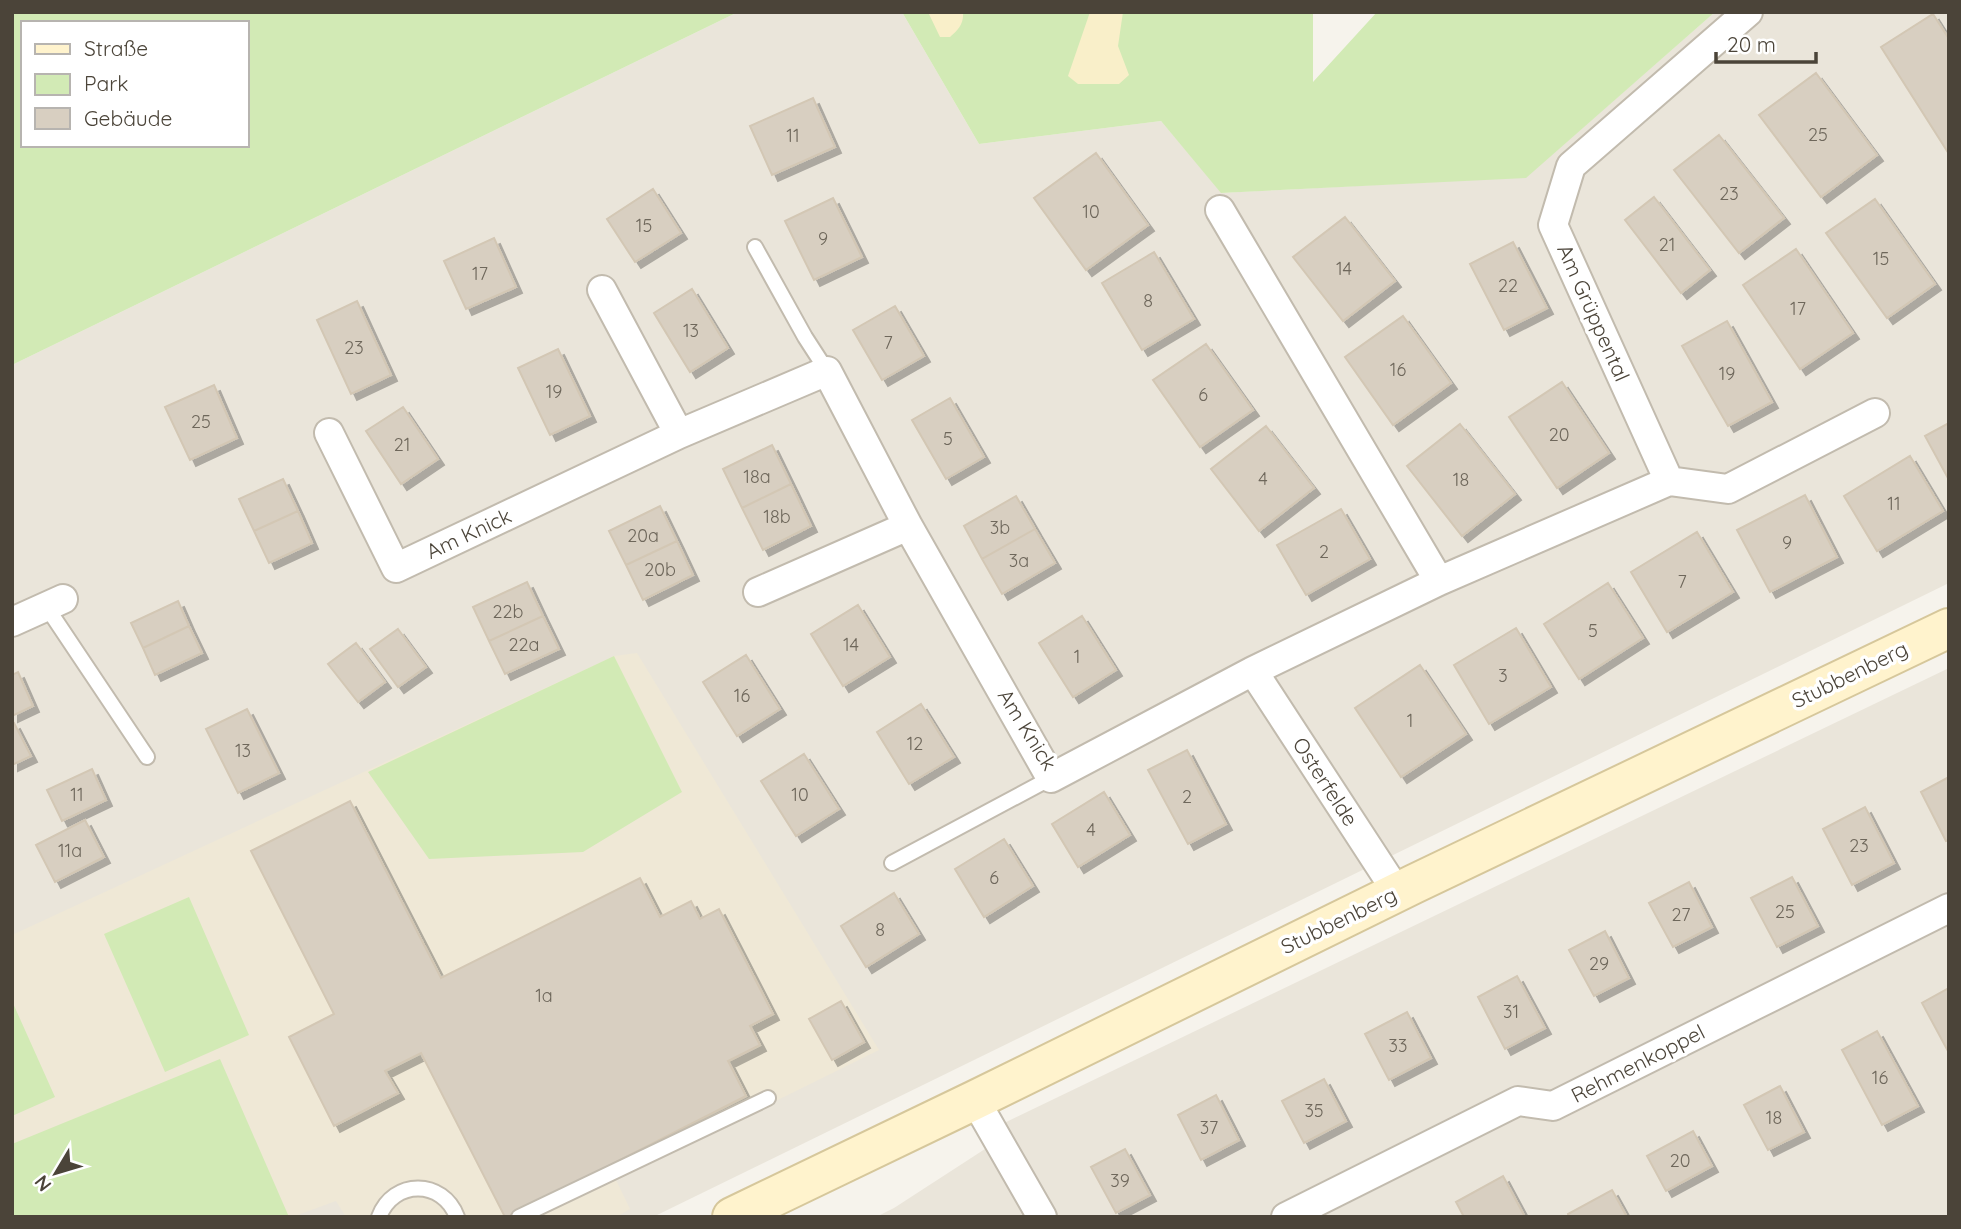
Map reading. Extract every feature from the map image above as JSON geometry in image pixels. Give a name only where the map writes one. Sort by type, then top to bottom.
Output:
[{"type":"main road","name":"Stubbenberg","points":[[732,1217],[1397,892],[1949,628]]},
{"type":"street","name":"Am Grüppental","points":[[1669,481],[1553,225],[1571,166],[1748,12]]},
{"type":"street","points":[[1220,210],[1440,581]]},
{"type":"street","points":[[602,290],[679,434]]},
{"type":"street","name":"Am Knick","points":[[329,433],[396,568],[679,434],[827,371],[908,526],[1051,778],[1253,671]]},
{"type":"street","points":[[1253,671],[1440,581],[1669,481],[1728,489],[1875,412]]},
{"type":"street","points":[[758,592],[908,526]]},
{"type":"street","points":[[12,622],[55,602]]},
{"type":"street","name":"Osterfelde","points":[[1253,671],[1397,892]]},
{"type":"street","name":"Rehmenkoppel","points":[[1286,1217],[1518,1101],[1553,1106],[1949,908]]},
{"type":"street","points":[[975,1100],[1042,1217]]},
{"type":"lane","points":[[755,247],[804,337],[827,371]]},
{"type":"lane","points":[[55,602],[147,757]]},
{"type":"lane","points":[[892,863],[1051,778]]},
{"type":"lane","points":[[519,1217],[768,1097]]},
{"type":"lane","points":[[379,1217],[396,1194],[416,1188],[443,1196],[453,1207],[457,1217]]},
{"type":"shaded area","points":[[738,12],[902,12],[979,144],[1161,121],[1222,193],[1526,177],[1715,12],[1949,12],[1949,583],[653,1217],[12,1217],[12,365]]},
{"type":"shaded area","points":[[637,653],[879,1050],[616,1180],[630,1209],[616,1217],[346,1217],[336,1201],[292,1217],[12,1217],[12,935],[614,656]]},
{"type":"shaded area","points":[[1949,668],[1949,1217],[876,1217],[985,1149],[998,1126]]},
{"type":"green space","points":[[12,12],[738,12],[12,365]]},
{"type":"green space","points":[[902,12],[1313,12],[1313,82],[1377,12],[1715,12],[1526,178],[1221,193],[1161,121],[979,144]]},
{"type":"green space","points":[[614,656],[682,792],[583,852],[429,859],[368,772]]},
{"type":"green space","points":[[189,897],[249,1035],[165,1072],[104,934]]},
{"type":"green space","points":[[12,1001],[55,1097],[12,1116]]},
{"type":"green space","points":[[220,1059],[289,1217],[12,1217],[12,1144]]},
{"type":"sand","points":[[928,12],[963,12],[963,20],[950,37],[940,37]]},
{"type":"sand","points":[[1090,12],[1123,12],[1118,46],[1129,75],[1119,84],[1078,84],[1068,76]]},
{"type":"building","points":[[1933,14],[1949,39],[1949,154],[1881,47]]},
{"type":"building","points":[[1816,73],[1877,155],[1821,197],[1759,115]]},
{"type":"building","points":[[813,98],[835,147],[772,175],[750,126]]},
{"type":"building","points":[[1719,135],[1784,218],[1739,253],[1674,170]]},
{"type":"building","points":[[1096,153],[1148,225],[1086,270],[1034,198]]},
{"type":"building","points":[[653,189],[681,233],[635,262],[607,219]]},
{"type":"building","points":[[1654,197],[1710,270],[1681,293],[1625,220]]},
{"type":"building","points":[[833,198],[862,257],[814,280],[785,221]]},
{"type":"building","points":[[1875,199],[1935,284],[1887,318],[1826,233]]},
{"type":"building","points":[[1345,217],[1395,281],[1343,321],[1293,257]]},
{"type":"building","points":[[494,238],[516,287],[466,309],[444,261]]},
{"type":"building","points":[[1513,242],[1547,308],[1504,330],[1470,264]]},
{"type":"building","points":[[1796,249],[1853,333],[1800,369],[1743,285]]},
{"type":"building","points":[[1154,252],[1194,319],[1142,350],[1102,283]]},
{"type":"building","points":[[692,289],[728,348],[690,372],[654,313]]},
{"type":"building","points":[[357,301],[391,375],[351,394],[317,320]]},
{"type":"building","points":[[895,306],[924,356],[882,380],[853,330]]},
{"type":"building","points":[[1403,316],[1451,383],[1393,425],[1345,357]]},
{"type":"building","points":[[1727,321],[1772,402],[1728,426],[1682,346]]},
{"type":"building","points":[[1206,344],[1253,410],[1200,447],[1153,380]]},
{"type":"building","points":[[558,349],[590,416],[550,435],[518,368]]},
{"type":"building","points":[[1562,382],[1609,453],[1557,488],[1509,417]]},
{"type":"building","points":[[214,385],[237,438],[190,460],[165,407]]},
{"type":"building","points":[[950,398],[984,457],[946,479],[912,420]]},
{"type":"building","points":[[403,407],[438,459],[401,484],[366,431]]},
{"type":"building","points":[[1949,423],[1949,480],[1925,436]]},
{"type":"building","points":[[1460,424],[1515,494],[1462,536],[1407,466]]},
{"type":"building","points":[[1266,426],[1314,488],[1259,531],[1211,469]]},
{"type":"building","points":[[772,445],[791,484],[742,508],[723,469]]},
{"type":"building","points":[[1910,456],[1943,511],[1877,551],[1844,496]]},
{"type":"building","points":[[283,479],[298,511],[254,531],[239,499]]},
{"type":"building","points":[[791,484],[811,526],[763,550],[742,508]]},
{"type":"building","points":[[1805,495],[1837,557],[1770,592],[1737,530]]},
{"type":"building","points":[[1016,496],[1035,529],[982,559],[964,526]]},
{"type":"building","points":[[660,506],[677,541],[626,565],[609,531]]},
{"type":"building","points":[[1341,509],[1370,559],[1306,595],[1277,545]]},
{"type":"building","points":[[298,511],[312,543],[269,563],[254,531]]},
{"type":"building","points":[[1035,529],[1055,563],[1002,594],[982,559]]},
{"type":"building","points":[[1697,532],[1733,592],[1667,632],[1631,572]]},
{"type":"building","points":[[677,541],[693,575],[643,600],[626,565]]},
{"type":"building","points":[[527,582],[543,616],[489,641],[473,607]]},
{"type":"building","points":[[1608,583],[1643,638],[1579,679],[1544,624]]},
{"type":"building","points":[[178,601],[189,626],[143,648],[131,623]]},
{"type":"building","points":[[858,605],[890,657],[843,686],[811,634]]},
{"type":"building","points":[[543,616],[559,649],[505,674],[489,641]]},
{"type":"building","points":[[1082,616],[1116,670],[1073,697],[1039,643]]},
{"type":"building","points":[[189,626],[202,653],[155,675],[143,648]]},
{"type":"building","points":[[1516,628],[1551,687],[1489,724],[1454,665]]},
{"type":"building","points":[[398,629],[426,667],[398,687],[370,649]]},
{"type":"building","points":[[356,643],[385,682],[358,702],[328,664]]},
{"type":"building","points":[[746,655],[780,709],[737,736],[703,682]]},
{"type":"building","points":[[1420,665],[1466,734],[1401,777],[1355,708]]},
{"type":"building","points":[[18,672],[33,706],[12,716],[12,675]]},
{"type":"building","points":[[921,704],[954,757],[909,784],[877,732]]},
{"type":"building","points":[[247,709],[279,773],[238,793],[206,729]]},
{"type":"building","points":[[14,723],[31,756],[12,765],[12,724]]},
{"type":"building","points":[[1187,750],[1226,824],[1188,844],[1148,770]]},
{"type":"building","points":[[804,754],[839,809],[796,836],[761,781]]},
{"type":"building","points":[[92,769],[106,800],[62,821],[47,790]]},
{"type":"building","points":[[1949,777],[1949,840],[1946,841],[1921,792]]},
{"type":"building","points":[[1104,792],[1130,835],[1078,867],[1052,824]]},
{"type":"building","points":[[350,801],[441,978],[640,878],[660,917],[691,901],[700,919],[719,909],[773,1014],[750,1026],[760,1045],[728,1061],[746,1096],[508,1217],[505,1217],[421,1053],[385,1071],[398,1093],[334,1126],[289,1037],[334,1014],[251,851]]},
{"type":"building","points":[[1865,807],[1894,863],[1852,885],[1823,829]]},
{"type":"building","points":[[85,820],[104,857],[55,882],[36,845]]},
{"type":"building","points":[[1004,839],[1033,886],[984,917],[955,869]]},
{"type":"building","points":[[1792,877],[1818,926],[1777,947],[1751,898]]},
{"type":"building","points":[[1689,882],[1712,927],[1673,947],[1649,903]]},
{"type":"building","points":[[894,893],[919,934],[866,967],[841,926]]},
{"type":"building","points":[[1605,931],[1629,978],[1594,996],[1569,950]]},
{"type":"building","points":[[1517,976],[1545,1028],[1505,1049],[1478,997]]},
{"type":"building","points":[[1949,988],[1949,1053],[1922,1003]]},
{"type":"building","points":[[841,1001],[864,1042],[832,1060],[809,1019]]},
{"type":"building","points":[[1407,1012],[1431,1058],[1389,1080],[1365,1034]]},
{"type":"building","points":[[1877,1031],[1918,1106],[1882,1125],[1842,1050]]},
{"type":"building","points":[[1324,1079],[1346,1121],[1304,1143],[1282,1101]]},
{"type":"building","points":[[1780,1086],[1804,1132],[1768,1150],[1744,1105]]},
{"type":"building","points":[[1216,1095],[1239,1140],[1201,1160],[1178,1115]]},
{"type":"building","points":[[1693,1131],[1712,1166],[1666,1191],[1647,1156]]},
{"type":"building","points":[[1125,1149],[1150,1195],[1116,1213],[1091,1167]]},
{"type":"building","points":[[1503,1176],[1525,1217],[1464,1217],[1456,1202]]},
{"type":"building","points":[[1612,1190],[1627,1217],[1569,1217],[1568,1214]]}]
